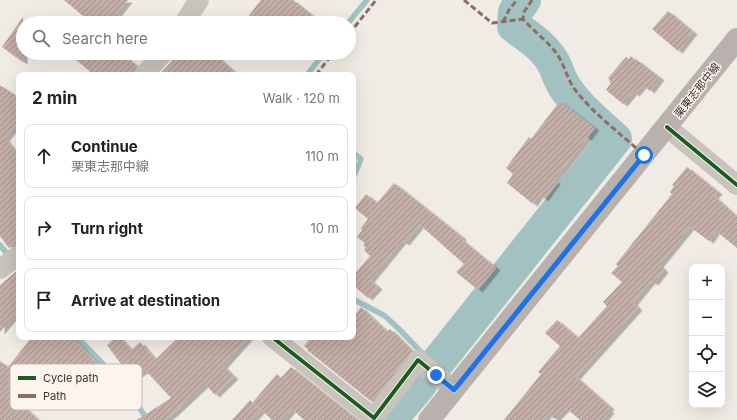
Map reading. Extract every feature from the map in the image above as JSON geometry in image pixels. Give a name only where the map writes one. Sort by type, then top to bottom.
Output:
[{"type":"main road","name":"栗東志那中線","points":[[429,420],[737,39]]},
{"type":"street","points":[[189,16],[199,0]]},
{"type":"street","points":[[146,72],[156,60]]},
{"type":"street","points":[[667,127],[737,185]]},
{"type":"street","points":[[0,269],[16,257]]},
{"type":"street","points":[[276,340],[373,419],[418,360],[454,390]]},
{"type":"building","points":[[64,0],[128,0],[117,14],[119,16],[83,16]]},
{"type":"building","points":[[261,0],[293,0],[313,16],[248,16]]},
{"type":"building","points":[[668,11],[693,32],[678,51],[652,29]]},
{"type":"building","points":[[16,27],[16,57],[2,47]]},
{"type":"building","points":[[631,56],[660,78],[650,91],[643,85],[635,94],[633,92],[623,104],[606,90],[611,83],[609,82],[610,80],[608,78],[626,57],[629,59]]},
{"type":"building","points":[[76,60],[130,60],[137,66],[134,72],[90,72]]},
{"type":"building","points":[[221,60],[235,72],[162,72],[172,61]]},
{"type":"building","points":[[0,85],[16,96],[16,125],[5,139],[16,153],[16,243],[9,248],[0,236]]},
{"type":"building","points":[[560,101],[595,128],[554,180],[556,182],[544,199],[539,195],[533,204],[507,183],[513,174],[506,168],[529,137],[531,139]]},
{"type":"building","points":[[687,167],[718,192],[714,196],[737,217],[737,248],[716,231],[709,241],[690,227],[659,265],[664,270],[654,283],[651,281],[633,303],[638,308],[576,377],[610,407],[608,409],[610,411],[602,420],[580,420],[566,408],[555,419],[548,414],[543,420],[504,420],[541,374],[538,372],[560,346],[545,333],[557,320],[578,338],[607,306],[603,302],[622,282],[611,273],[618,266],[616,264],[672,194],[670,192],[674,186],[672,185]]},
{"type":"building","points":[[394,183],[462,237],[461,239],[496,268],[478,290],[456,272],[464,264],[420,225],[405,243],[402,241],[370,280],[378,287],[368,298],[356,288],[356,272],[370,256],[364,250],[366,247],[363,245],[365,243],[357,237],[362,230],[361,228],[368,219],[356,209],[356,207],[366,194],[377,203]]},
{"type":"building","points":[[16,272],[16,313],[0,332],[0,285]]},
{"type":"building","points":[[361,307],[387,332],[390,329],[412,351],[372,402],[304,346],[309,340],[356,340],[356,314]]},
{"type":"building","points":[[30,340],[75,340],[97,364],[10,364]]},
{"type":"building","points":[[113,340],[122,340],[131,350],[140,342],[155,360],[176,340],[246,340],[223,366],[234,377],[215,395],[205,384],[165,420],[137,420],[171,398],[145,370],[142,372],[142,364],[121,364],[107,345]]},
{"type":"building","points":[[0,361],[8,367],[10,364],[10,410],[27,410],[38,420],[0,420]]},
{"type":"building","points":[[291,367],[358,420],[304,420],[292,409],[283,420],[272,420],[253,402],[277,374],[281,378]]},
{"type":"building","points":[[250,400],[261,410],[252,420],[232,420]]},
{"type":"waterway","points":[[354,16],[367,0]]},
{"type":"waterway","points":[[433,368],[615,139],[589,116],[571,96],[546,52],[514,26],[515,12],[524,0]]},
{"type":"waterway","points":[[309,72],[319,60]]},
{"type":"waterway","points":[[356,155],[361,159],[356,171]]},
{"type":"waterway","points":[[0,245],[7,254]]},
{"type":"waterway","points":[[356,301],[385,316],[423,354]]},
{"type":"waterway","points":[[80,340],[103,364]]},
{"type":"waterway","points":[[390,420],[421,383]]},
{"type":"waterway","points":[[141,410],[147,420]]},
{"type":"marked path","points":[[356,25],[376,0]]},
{"type":"marked path","points":[[464,0],[492,23],[523,19]]},
{"type":"marked path","points":[[503,22],[509,10],[517,0]]},
{"type":"marked path","points":[[532,0],[524,12],[523,19],[548,43],[556,53],[562,62],[571,84],[589,106],[644,155]]},
{"type":"marked path","points":[[318,72],[328,60]]},
{"type":"cycle path","points":[[667,127],[737,185]]},
{"type":"cycle path","points":[[276,340],[374,418],[418,360],[454,390]]},
{"type":"route","points":[[436,375],[454,390],[644,155]]}]
